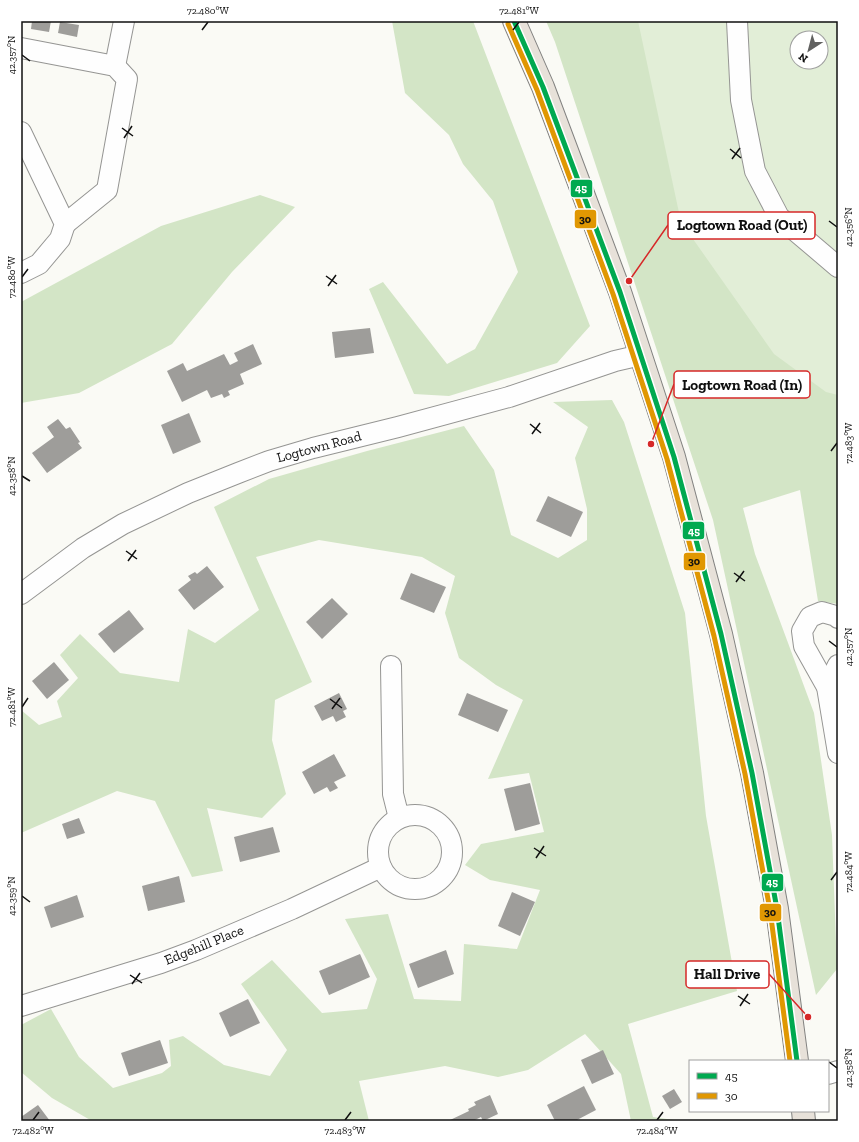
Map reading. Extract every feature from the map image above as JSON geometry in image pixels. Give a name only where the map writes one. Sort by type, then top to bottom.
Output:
[{"type":"highway","points":[[514,21],[543,87],[620,292],[674,457],[721,634],[752,773],[777,909],[797,1060]]},
{"type":"street","points":[[115,66],[124,21]]},
{"type":"street","points":[[737,21],[741,100],[755,171],[779,217],[838,267]]},
{"type":"street","points":[[21,48],[115,66],[127,79],[107,190],[65,224],[60,239],[39,264],[21,273]]},
{"type":"street","points":[[21,132],[65,224]]},
{"type":"street","name":"Logtown Road","points":[[21,594],[83,548],[123,524],[188,493],[238,473],[270,461],[313,448],[509,397],[615,361],[641,355]]},
{"type":"street","points":[[838,618],[822,612],[810,617],[802,631],[804,646],[827,688],[835,711],[838,753]]},
{"type":"street","points":[[827,688],[838,665]]},
{"type":"street","points":[[391,666],[394,794],[399,818]]},
{"type":"street","points":[[410,815],[420,815],[430,818],[444,828],[449,837],[452,847],[452,858],[449,868],[443,877],[435,884],[415,890],[404,888],[394,884],[386,876],[381,867],[377,852],[381,836],[390,824],[399,818],[410,815]]},
{"type":"street","name":"Edgehill Place","points":[[21,1006],[196,950],[292,909],[381,867]]},
{"type":"green space","points":[[392,21],[473,21],[590,326],[557,363],[449,396],[414,394],[369,289],[383,282],[447,364],[475,349],[518,272],[493,201],[463,164],[449,135],[405,93]]},
{"type":"green space","points":[[546,21],[638,21],[681,222],[774,354],[826,392],[838,395],[838,604],[818,601],[800,490],[743,508],[755,554],[814,713],[832,835],[837,969],[816,995],[713,520],[555,42]]},
{"type":"green space","points":[[611,21],[838,21],[838,457],[755,501]]},
{"type":"green space","points":[[260,195],[295,207],[232,272],[172,344],[79,393],[21,403],[21,302],[161,226]]},
{"type":"green space","points":[[612,400],[624,422],[685,613],[706,816],[737,991],[628,1024],[653,1117],[681,1121],[631,1121],[621,1074],[585,1034],[528,1070],[498,1077],[445,1066],[359,1081],[369,1121],[92,1121],[52,1098],[21,1072],[21,1025],[51,1009],[79,1057],[113,1088],[162,1073],[171,1066],[169,1040],[183,1036],[224,1065],[270,1076],[287,1050],[241,984],[272,960],[322,1013],[367,1009],[377,979],[345,919],[388,914],[414,999],[461,1001],[464,944],[517,949],[540,890],[490,880],[465,865],[481,844],[544,832],[529,773],[488,779],[523,700],[496,685],[459,658],[445,613],[455,576],[422,557],[319,540],[256,557],[312,682],[275,700],[272,740],[286,794],[262,818],[207,808],[223,871],[192,877],[155,801],[117,791],[21,833],[21,710],[39,725],[62,717],[57,701],[78,678],[60,655],[80,634],[120,673],[179,682],[188,629],[215,643],[259,610],[214,507],[269,479],[367,451],[464,426],[494,470],[511,535],[558,558],[587,540],[587,509],[575,458],[588,427],[553,402]]},
{"type":"building","points":[[32,21],[51,21],[49,32],[31,29]]},
{"type":"building","points":[[60,22],[79,25],[77,37],[58,33]]},
{"type":"building","points":[[370,328],[374,353],[335,358],[332,332]]},
{"type":"building","points":[[253,344],[262,364],[240,374],[244,384],[228,391],[230,395],[224,398],[222,394],[211,398],[207,390],[182,402],[167,371],[183,363],[187,371],[224,354],[230,365],[238,361],[234,353]]},
{"type":"building","points":[[189,413],[201,442],[173,454],[161,425]]},
{"type":"building","points":[[58,419],[66,429],[70,427],[80,442],[78,443],[82,448],[47,473],[32,453],[54,437],[47,427]]},
{"type":"building","points":[[548,496],[583,512],[571,537],[536,521]]},
{"type":"building","points":[[207,566],[224,587],[194,610],[178,590],[191,580],[188,576],[195,572],[197,574]]},
{"type":"building","points":[[411,573],[446,587],[434,613],[400,599]]},
{"type":"building","points":[[332,598],[348,614],[322,639],[306,622]]},
{"type":"building","points":[[129,610],[144,629],[114,653],[98,634]]},
{"type":"building","points":[[54,662],[69,680],[47,699],[32,681]]},
{"type":"building","points":[[339,693],[347,709],[343,711],[346,717],[336,722],[333,716],[322,721],[314,706]]},
{"type":"building","points":[[467,693],[508,710],[498,732],[458,715]]},
{"type":"building","points":[[334,754],[346,776],[334,782],[338,788],[330,792],[327,787],[314,794],[302,772]]},
{"type":"building","points":[[530,783],[540,824],[515,831],[504,789]]},
{"type":"building","points":[[79,818],[85,833],[67,839],[62,824]]},
{"type":"building","points":[[273,827],[280,852],[240,862],[234,837]]},
{"type":"building","points":[[179,876],[185,902],[148,911],[142,886]]},
{"type":"building","points":[[512,892],[535,902],[520,936],[498,926]]},
{"type":"building","points":[[77,895],[84,917],[51,928],[44,907]]},
{"type":"building","points":[[446,950],[454,974],[418,988],[409,964]]},
{"type":"building","points":[[360,954],[370,977],[329,995],[319,971]]},
{"type":"building","points":[[248,999],[260,1023],[230,1037],[219,1013]]},
{"type":"building","points":[[160,1040],[168,1063],[129,1076],[121,1053]]},
{"type":"building","points":[[603,1050],[614,1074],[592,1084],[581,1060]]},
{"type":"building","points":[[584,1086],[596,1110],[575,1121],[555,1121],[547,1105]]},
{"type":"building","points":[[674,1089],[682,1102],[670,1109],[662,1096]]},
{"type":"building","points":[[490,1095],[498,1114],[483,1121],[481,1117],[473,1121],[448,1121],[469,1111],[468,1109],[476,1105],[474,1102]]},
{"type":"building","points":[[38,1105],[50,1121],[21,1121],[21,1117]]},
{"type":"transit line","name":"45","points":[[514,21],[543,87],[620,292],[674,457],[721,634],[752,773],[777,909],[797,1060]]},
{"type":"transit line","name":"30","points":[[508,24],[537,90],[613,294],[667,459],[714,636],[745,774],[770,910],[790,1060]]},
{"type":"place","name":"Logtown Road (Out)","points":[[629,281]]},
{"type":"place","name":"Logtown Road (In)","points":[[651,444]]},
{"type":"place","name":"Hall Drive","points":[[808,1017]]}]
